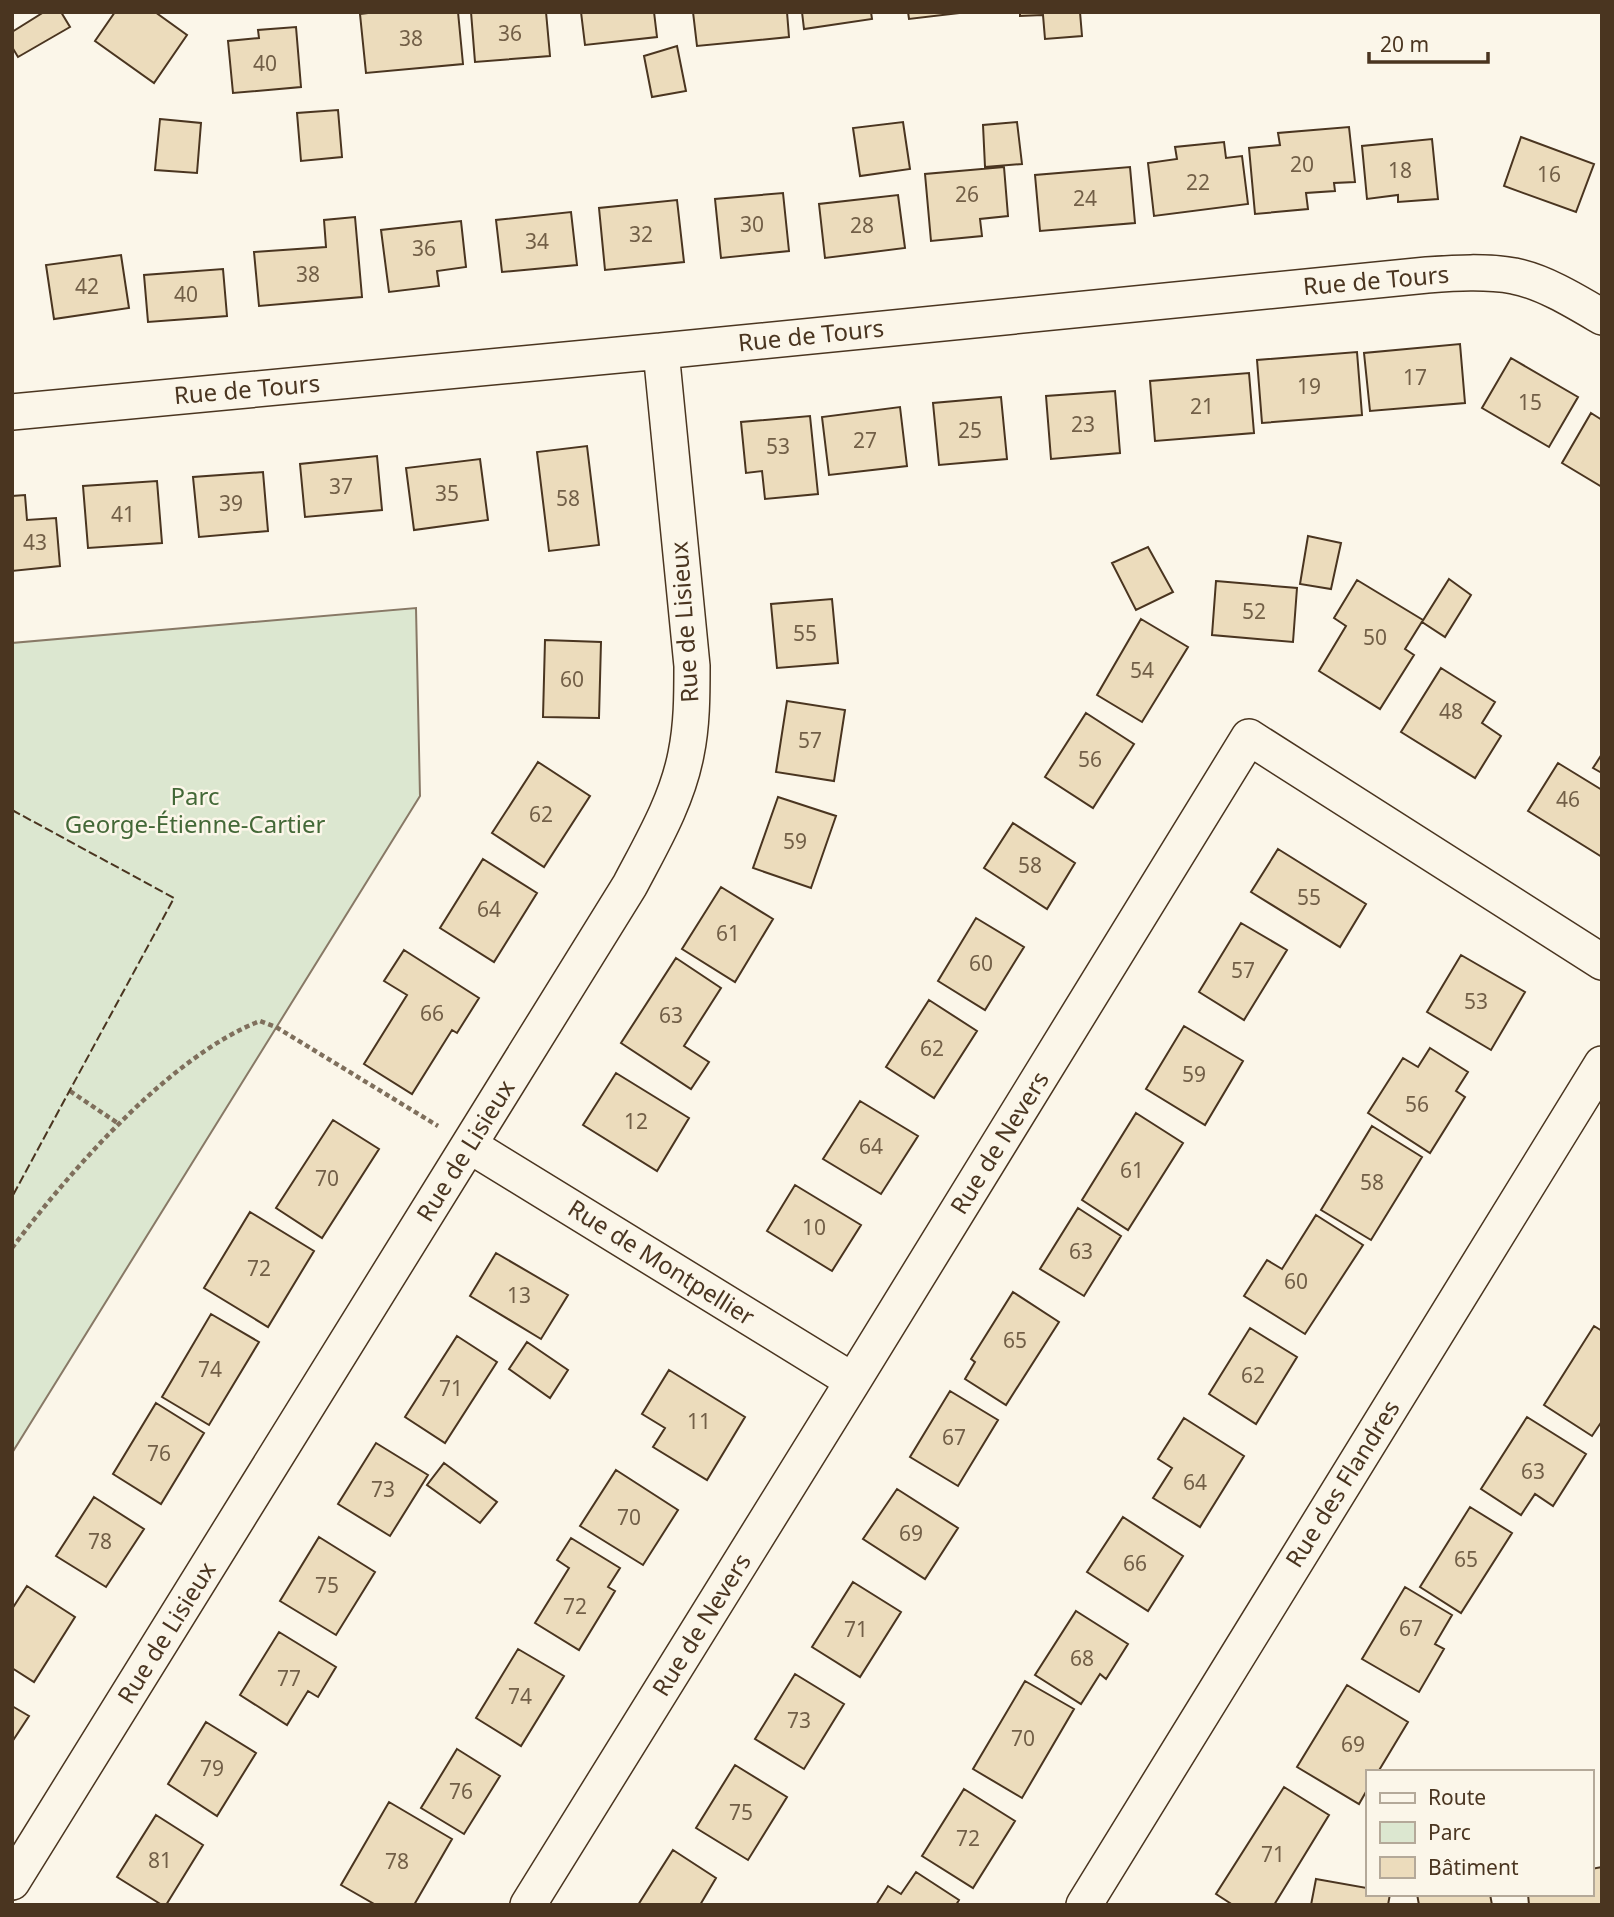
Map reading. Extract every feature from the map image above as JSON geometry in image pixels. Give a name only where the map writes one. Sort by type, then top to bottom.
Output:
[{"type":"street","name":"Rue de Tours","points":[[12,412],[1414,276],[1471,273],[1515,277],[1554,291],[1602,317]]},
{"type":"street","name":"Rue de Lisieux","points":[[12,1882],[631,885],[672,801],[686,754],[692,666],[661,351]]},
{"type":"street","name":"Rue de Nevers","points":[[528,1905],[1249,737],[1602,962]]},
{"type":"street","name":"Rue des Flandres","points":[[1084,1905],[1602,1064]]},
{"type":"street","name":"Rue de Montpellier","points":[[469,1145],[853,1381]]},
{"type":"path","points":[[12,1248],[119,1124],[169,1078],[208,1049],[242,1028],[260,1021],[276,1027],[469,1145]]},
{"type":"path","points":[[70,1091],[119,1124]]},
{"type":"green space","name":"Parc George-Étienne-Cartier","points":[[416,608],[420,796],[12,1453],[12,643]]},
{"type":"building","points":[[44,12],[61,12],[70,27],[18,57],[12,47],[12,32]]},
{"type":"building","points":[[115,12],[155,12],[187,35],[154,83],[95,41]]},
{"type":"building","points":[[458,12],[463,64],[366,73],[360,14]]},
{"type":"building","points":[[471,12],[546,12],[550,56],[475,62]]},
{"type":"building","points":[[581,12],[654,12],[657,37],[585,45]]},
{"type":"building","points":[[693,12],[787,12],[789,37],[697,46]]},
{"type":"building","points":[[802,12],[871,12],[872,19],[804,29]]},
{"type":"building","points":[[908,12],[968,12],[909,19]]},
{"type":"building","points":[[1020,12],[1080,12],[1082,36],[1045,39],[1043,15],[1020,16]]},
{"type":"building","points":[[296,27],[301,87],[233,93],[228,41],[259,38],[258,30]]},
{"type":"building","points":[[677,46],[686,91],[652,97],[644,56]]},
{"type":"building","points":[[338,110],[342,157],[301,161],[297,113]]},
{"type":"building","points":[[160,119],[201,123],[197,173],[155,170]]},
{"type":"building","points":[[903,122],[910,169],[860,176],[853,128]]},
{"type":"building","points":[[1017,122],[1022,164],[985,167],[983,125]]},
{"type":"building","points":[[1349,127],[1355,182],[1334,183],[1335,191],[1306,193],[1308,209],[1255,214],[1249,148],[1280,145],[1278,133]]},
{"type":"building","points":[[1521,137],[1594,164],[1576,212],[1504,186]]},
{"type":"building","points":[[1432,139],[1438,199],[1398,202],[1398,195],[1367,199],[1362,146]]},
{"type":"building","points":[[1224,142],[1226,158],[1242,156],[1248,204],[1154,216],[1148,163],[1177,159],[1175,147]]},
{"type":"building","points":[[1004,167],[1008,216],[980,219],[982,236],[931,241],[925,174]]},
{"type":"building","points":[[1130,167],[1135,223],[1040,231],[1035,175]]},
{"type":"building","points":[[783,193],[789,251],[721,258],[715,199]]},
{"type":"building","points":[[898,195],[905,248],[825,258],[819,204]]},
{"type":"building","points":[[677,200],[684,262],[605,270],[599,208]]},
{"type":"building","points":[[571,212],[577,265],[502,272],[496,220]]},
{"type":"building","points":[[355,217],[362,297],[259,306],[254,252],[326,247],[324,220]]},
{"type":"building","points":[[461,221],[466,267],[437,271],[439,286],[389,292],[381,230]]},
{"type":"building","points":[[121,255],[129,308],[54,319],[46,265]]},
{"type":"building","points":[[223,269],[227,316],[148,322],[144,275]]},
{"type":"building","points":[[1460,344],[1465,403],[1370,411],[1364,353]]},
{"type":"building","points":[[1357,352],[1362,415],[1262,423],[1257,360]]},
{"type":"building","points":[[1511,358],[1578,397],[1549,447],[1482,408]]},
{"type":"building","points":[[1249,373],[1254,433],[1155,441],[1150,381]]},
{"type":"building","points":[[1115,391],[1120,453],[1051,459],[1046,396]]},
{"type":"building","points":[[1001,397],[1007,459],[939,465],[933,403]]},
{"type":"building","points":[[900,407],[907,466],[829,475],[822,417]]},
{"type":"building","points":[[1591,413],[1602,420],[1602,487],[1562,463]]},
{"type":"building","points":[[810,416],[818,494],[765,499],[762,471],[746,473],[741,422]]},
{"type":"building","points":[[587,446],[599,545],[549,551],[537,452]]},
{"type":"building","points":[[377,456],[382,510],[305,517],[300,464]]},
{"type":"building","points":[[480,459],[488,520],[414,530],[406,468]]},
{"type":"building","points":[[263,472],[268,531],[199,537],[193,477]]},
{"type":"building","points":[[157,481],[162,543],[88,548],[83,486]]},
{"type":"building","points":[[25,495],[27,520],[56,518],[60,566],[12,571],[12,496]]},
{"type":"building","points":[[1308,536],[1341,543],[1331,589],[1300,584]]},
{"type":"building","points":[[1148,547],[1173,592],[1136,610],[1112,563]]},
{"type":"building","points":[[1449,579],[1471,595],[1445,637],[1422,622]]},
{"type":"building","points":[[1357,580],[1423,620],[1405,649],[1414,655],[1380,709],[1319,671],[1346,626],[1334,618]]},
{"type":"building","points":[[1216,581],[1297,588],[1293,642],[1212,635]]},
{"type":"building","points":[[832,599],[838,663],[777,668],[771,604]]},
{"type":"building","points":[[1141,619],[1188,647],[1142,722],[1097,695]]},
{"type":"building","points":[[545,640],[601,642],[599,718],[543,717]]},
{"type":"building","points":[[1441,668],[1495,702],[1482,723],[1501,736],[1475,778],[1401,732]]},
{"type":"building","points":[[787,701],[845,710],[834,781],[776,772]]},
{"type":"building","points":[[1086,713],[1134,744],[1093,808],[1045,777]]},
{"type":"building","points":[[1602,754],[1602,773],[1593,768]]},
{"type":"building","points":[[538,762],[590,796],[544,867],[492,833]]},
{"type":"building","points":[[1558,763],[1602,790],[1602,857],[1528,811]]},
{"type":"building","points":[[778,797],[836,816],[811,888],[753,868]]},
{"type":"building","points":[[1013,823],[1075,863],[1047,909],[984,868]]},
{"type":"building","points":[[1278,849],[1366,904],[1340,947],[1251,892]]},
{"type":"building","points":[[483,859],[537,893],[494,962],[440,928]]},
{"type":"building","points":[[721,887],[773,919],[735,982],[682,949]]},
{"type":"building","points":[[976,918],[1024,947],[985,1010],[938,981]]},
{"type":"building","points":[[1241,923],[1287,950],[1244,1020],[1199,992]]},
{"type":"building","points":[[404,950],[479,998],[457,1033],[452,1030],[412,1094],[364,1064],[407,995],[384,981]]},
{"type":"building","points":[[1461,955],[1525,992],[1491,1050],[1427,1012]]},
{"type":"building","points":[[676,958],[721,988],[684,1046],[709,1062],[691,1089],[621,1043]]},
{"type":"building","points":[[929,1000],[977,1031],[934,1098],[886,1067]]},
{"type":"building","points":[[1184,1026],[1243,1061],[1205,1125],[1146,1089]]},
{"type":"building","points":[[1430,1048],[1468,1072],[1456,1091],[1465,1097],[1430,1153],[1368,1113],[1403,1058],[1418,1067]]},
{"type":"building","points":[[616,1073],[689,1118],[657,1171],[583,1125]]},
{"type":"building","points":[[860,1101],[918,1136],[881,1194],[823,1159]]},
{"type":"building","points":[[1136,1113],[1183,1143],[1128,1230],[1082,1200]]},
{"type":"building","points":[[333,1120],[379,1149],[322,1238],[276,1208]]},
{"type":"building","points":[[1372,1126],[1422,1157],[1371,1240],[1321,1210]]},
{"type":"building","points":[[795,1185],[861,1225],[832,1271],[767,1231]]},
{"type":"building","points":[[1078,1208],[1121,1236],[1084,1296],[1040,1269]]},
{"type":"building","points":[[250,1212],[314,1251],[268,1327],[204,1288]]},
{"type":"building","points":[[1316,1215],[1363,1245],[1305,1334],[1244,1296],[1267,1260],[1282,1269]]},
{"type":"building","points":[[496,1253],[568,1295],[541,1339],[470,1296]]},
{"type":"building","points":[[1013,1292],[1059,1322],[1006,1405],[965,1379],[975,1362],[971,1359]]},
{"type":"building","points":[[211,1314],[259,1342],[209,1425],[162,1397]]},
{"type":"building","points":[[1594,1326],[1602,1331],[1602,1421],[1592,1436],[1544,1405]]},
{"type":"building","points":[[1250,1328],[1297,1357],[1256,1424],[1209,1394]]},
{"type":"building","points":[[457,1336],[497,1362],[445,1443],[405,1417]]},
{"type":"building","points":[[527,1342],[568,1370],[550,1398],[509,1369]]},
{"type":"building","points":[[669,1370],[745,1417],[707,1480],[653,1447],[665,1428],[642,1414]]},
{"type":"building","points":[[950,1391],[998,1420],[958,1486],[910,1457]]},
{"type":"building","points":[[156,1403],[204,1433],[161,1504],[113,1474]]},
{"type":"building","points":[[1527,1417],[1586,1454],[1553,1506],[1535,1494],[1521,1515],[1481,1489]]},
{"type":"building","points":[[1184,1418],[1244,1456],[1200,1527],[1153,1498],[1172,1468],[1158,1459]]},
{"type":"building","points":[[376,1443],[428,1475],[390,1536],[338,1504]]},
{"type":"building","points":[[444,1463],[497,1502],[480,1523],[427,1485]]},
{"type":"building","points":[[616,1470],[678,1510],[643,1565],[580,1526]]},
{"type":"building","points":[[897,1489],[958,1528],[925,1579],[863,1539]]},
{"type":"building","points":[[94,1497],[144,1529],[106,1587],[56,1556]]},
{"type":"building","points":[[1470,1507],[1512,1533],[1461,1613],[1420,1587]]},
{"type":"building","points":[[1123,1517],[1183,1556],[1148,1611],[1087,1572]]},
{"type":"building","points":[[319,1537],[375,1572],[336,1635],[280,1601]]},
{"type":"building","points":[[571,1538],[620,1568],[608,1587],[615,1591],[579,1650],[535,1623],[569,1568],[557,1560]]},
{"type":"building","points":[[853,1582],[901,1612],[860,1677],[812,1647]]},
{"type":"building","points":[[27,1586],[75,1617],[34,1682],[12,1668],[12,1609]]},
{"type":"building","points":[[1405,1587],[1452,1615],[1435,1644],[1444,1649],[1419,1692],[1362,1659]]},
{"type":"building","points":[[1076,1611],[1128,1644],[1106,1679],[1100,1674],[1081,1704],[1035,1675]]},
{"type":"building","points":[[279,1632],[336,1667],[318,1697],[308,1691],[287,1725],[240,1695]]},
{"type":"building","points":[[518,1649],[564,1676],[521,1746],[476,1718]]},
{"type":"building","points":[[795,1674],[844,1704],[804,1769],[755,1739]]},
{"type":"building","points":[[1025,1681],[1074,1709],[1022,1798],[973,1769]]},
{"type":"building","points":[[1347,1685],[1408,1722],[1379,1770],[1366,1770],[1366,1792],[1359,1804],[1297,1767]]},
{"type":"building","points":[[12,1706],[29,1716],[12,1742]]},
{"type":"building","points":[[206,1722],[256,1753],[217,1816],[168,1784]]},
{"type":"building","points":[[457,1749],[500,1776],[464,1834],[421,1808]]},
{"type":"building","points":[[735,1765],[787,1797],[748,1860],[696,1828]]},
{"type":"building","points":[[1284,1787],[1329,1815],[1274,1905],[1233,1905],[1216,1894]]},
{"type":"building","points":[[964,1789],[1015,1821],[973,1888],[922,1856]]},
{"type":"building","points":[[389,1802],[452,1839],[414,1905],[376,1905],[341,1885]]},
{"type":"building","points":[[156,1815],[203,1845],[166,1905],[117,1877]]},
{"type":"building","points":[[673,1850],[716,1878],[700,1905],[638,1905]]},
{"type":"building","points":[[1602,1867],[1602,1905],[1529,1905],[1528,1896],[1593,1896],[1593,1869]]},
{"type":"building","points":[[916,1872],[959,1900],[956,1905],[876,1905],[888,1886],[901,1894]]},
{"type":"building","points":[[1316,1879],[1366,1888],[1366,1896],[1390,1896],[1388,1905],[1311,1905]]},
{"type":"building","points":[[1417,1896],[1490,1896],[1492,1905],[1419,1905]]},
{"type":"fence","points":[[12,810],[174,898],[12,1197]]}]
